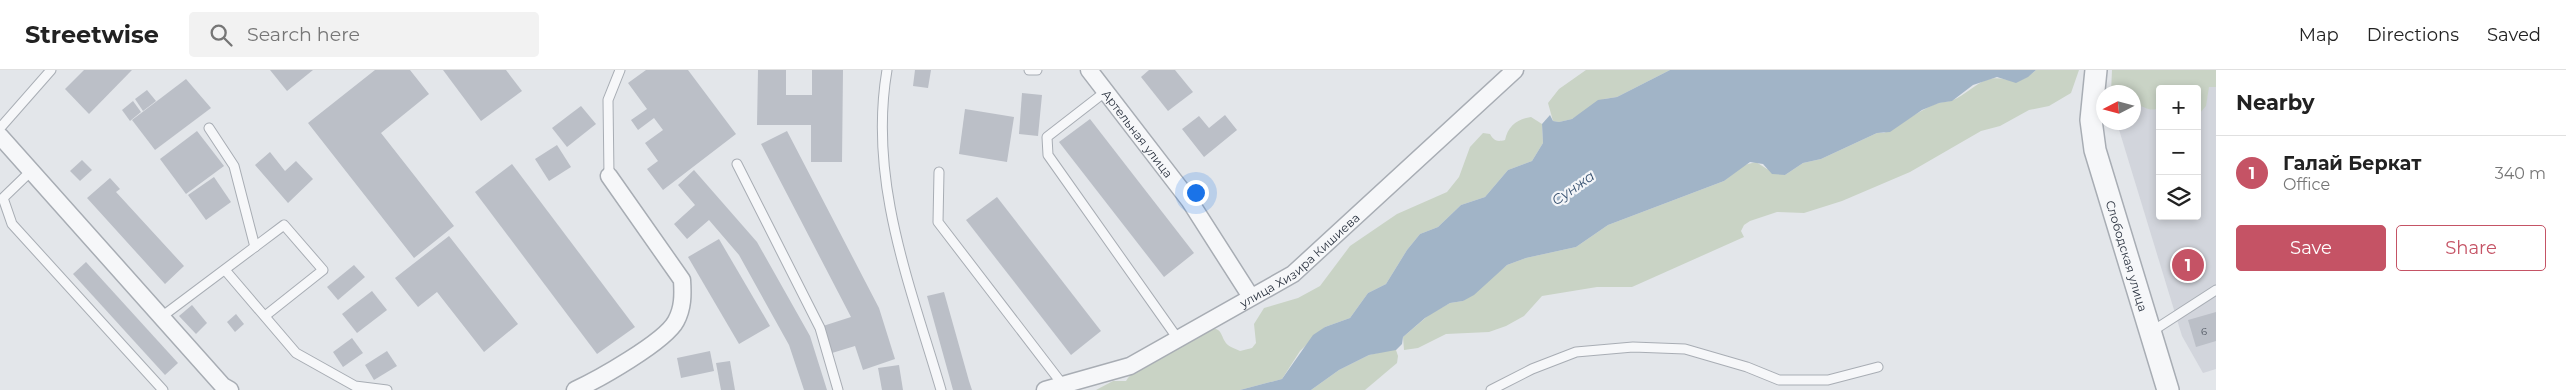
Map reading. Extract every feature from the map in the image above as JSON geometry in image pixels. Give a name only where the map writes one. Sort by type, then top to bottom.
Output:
[{"type":"street","name":"Артельная улица","points":[[1089,70],[1189,200],[1251,297]]},
{"type":"street","name":"улица Хизира Кишиева","points":[[1045,390],[1130,366],[1293,274],[1515,70]]},
{"type":"street","name":"Слободская улица","points":[[2096,70],[2091,120],[2095,150],[2168,390]]},
{"type":"street","points":[[0,136],[160,318],[223,386],[230,390]]},
{"type":"street","points":[[575,390],[593,382],[655,342],[676,322],[684,298],[682,280],[608,176]]},
{"type":"lane","points":[[0,128],[51,70]]},
{"type":"lane","points":[[608,176],[608,100],[620,70]]},
{"type":"lane","points":[[887,70],[882,99],[881,150],[888,207],[941,390]]},
{"type":"lane","points":[[1029,70],[1037,70]]},
{"type":"lane","points":[[1105,92],[1047,136],[1048,155],[1178,339]]},
{"type":"lane","points":[[209,128],[234,166],[255,247]]},
{"type":"lane","points":[[737,164],[820,328],[838,390]]},
{"type":"lane","points":[[32,172],[3,198],[12,224],[163,390]]},
{"type":"lane","points":[[939,172],[938,222],[1064,385]]},
{"type":"lane","points":[[160,318],[284,225],[323,270],[265,316]]},
{"type":"lane","points":[[225,270],[296,353],[355,386],[387,390]]},
{"type":"lane","points":[[2150,332],[2216,290]]},
{"type":"lane","points":[[1491,390],[1532,369],[1576,352],[1633,347],[1685,348],[1747,367],[1779,380],[1828,380],[1878,367]]},
{"type":"shaded area","points":[[2216,70],[2216,369],[2203,373],[2182,336],[2119,130],[2141,130],[2141,94],[2156,89],[2156,220],[2201,220],[2201,85],[2169,85]]},
{"type":"green space","points":[[1586,70],[1670,70],[1617,97],[1604,99],[1572,119],[1559,122],[1553,121],[1548,103],[1559,89]]},
{"type":"green space","points":[[2036,70],[2079,70],[2071,93],[2049,106],[2029,110],[2000,126],[1981,131],[1910,172],[1842,201],[1804,213],[1777,212],[1750,221],[1744,225],[1741,231],[1744,237],[1632,287],[1597,287],[1542,296],[1524,316],[1506,326],[1489,332],[1446,334],[1418,348],[1404,350],[1403,337],[1430,314],[1450,303],[1463,301],[1507,265],[1526,258],[1576,247],[1608,225],[1724,181],[1744,165],[1756,162],[1767,169],[1785,175],[1803,163],[1821,159],[1877,133],[1884,133],[1928,107],[1951,101],[1986,80],[1999,78],[2016,81]]},
{"type":"green space","points":[[2112,70],[2216,70],[2216,87],[2209,87],[2206,106],[2201,112],[2201,85],[2156,85],[2156,109],[2151,110],[2141,106],[2141,85],[2111,85]]},
{"type":"green space","points":[[1531,117],[1542,124],[1543,143],[1532,161],[1508,170],[1485,197],[1461,205],[1438,227],[1420,234],[1407,250],[1386,284],[1368,293],[1350,318],[1325,327],[1300,351],[1282,379],[1240,390],[1096,390],[1113,381],[1126,381],[1140,367],[1151,360],[1210,328],[1218,330],[1228,345],[1240,351],[1252,348],[1256,343],[1254,324],[1264,308],[1298,298],[1320,286],[1350,246],[1397,214],[1447,192],[1459,177],[1470,147],[1483,133],[1490,134],[1496,140],[1505,140],[1508,131],[1514,124],[1521,119]]},
{"type":"green space","points":[[1396,350],[1398,356],[1397,363],[1365,390],[1311,390],[1339,370],[1369,355]]},
{"type":"water","name":"Сунжа","points":[[1670,70],[2036,70],[2028,77],[2016,83],[1997,77],[1973,85],[1952,101],[1939,103],[1922,110],[1890,132],[1877,133],[1821,159],[1803,163],[1785,175],[1772,174],[1763,164],[1750,162],[1724,181],[1608,225],[1576,247],[1526,258],[1507,265],[1474,295],[1463,301],[1450,303],[1425,318],[1403,337],[1402,344],[1396,350],[1369,355],[1339,370],[1311,390],[1240,390],[1282,379],[1313,335],[1325,327],[1350,318],[1368,293],[1386,284],[1407,250],[1420,234],[1438,227],[1461,205],[1485,197],[1508,170],[1532,161],[1543,143],[1542,124],[1550,115],[1553,121],[1559,122],[1572,119],[1598,100],[1617,97]]},
{"type":"building","points":[[84,70],[132,70],[89,114],[65,89]]},
{"type":"building","points":[[270,70],[313,70],[287,91]]},
{"type":"building","points":[[375,70],[410,70],[429,94],[381,133],[454,226],[414,258],[308,123]]},
{"type":"building","points":[[443,70],[506,70],[522,91],[481,121]]},
{"type":"building","points":[[646,70],[688,70],[736,134],[663,190],[647,169],[658,161],[645,143],[663,130],[654,118],[638,130],[631,120],[647,109],[628,83]]},
{"type":"building","points":[[758,70],[786,70],[786,95],[812,95],[812,70],[843,70],[842,162],[811,162],[811,125],[757,125]]},
{"type":"building","points":[[915,70],[931,70],[928,88],[913,86]]},
{"type":"building","points":[[1149,70],[1175,70],[1193,92],[1168,111],[1141,77]]},
{"type":"building","points":[[186,79],[211,108],[155,150],[132,120]]},
{"type":"building","points":[[147,90],[156,101],[143,111],[135,99]]},
{"type":"building","points":[[1022,93],[1042,95],[1038,136],[1019,134]]},
{"type":"building","points":[[133,101],[141,112],[130,121],[122,110]]},
{"type":"building","points":[[581,106],[596,124],[567,147],[552,128]]},
{"type":"building","points":[[965,109],[1014,117],[1007,162],[959,154]]},
{"type":"building","points":[[1225,115],[1237,130],[1204,157],[1182,129],[1199,116],[1209,128]]},
{"type":"building","points":[[1090,119],[1194,253],[1164,277],[1059,142]]},
{"type":"building","points":[[197,131],[224,166],[186,194],[160,159]]},
{"type":"building","points":[[787,131],[879,308],[895,359],[863,370],[855,346],[832,353],[823,326],[851,317],[761,144]]},
{"type":"building","points":[[557,145],[571,167],[549,181],[535,159]]},
{"type":"building","points":[[270,152],[285,171],[296,161],[313,179],[288,203],[255,165]]},
{"type":"building","points":[[82,160],[92,170],[80,181],[70,171]]},
{"type":"building","points":[[512,164],[635,327],[597,354],[475,192]]},
{"type":"building","points":[[694,170],[757,242],[810,336],[827,390],[804,390],[789,345],[739,255],[709,220],[687,239],[674,224],[695,205],[678,185]]},
{"type":"building","points":[[214,177],[231,202],[206,220],[188,195]]},
{"type":"building","points":[[110,178],[120,189],[116,192],[184,266],[165,284],[87,198]]},
{"type":"building","points":[[997,197],[1101,331],[1071,355],[966,220]]},
{"type":"building","points":[[449,236],[518,324],[484,352],[437,292],[418,307],[395,278]]},
{"type":"building","points":[[719,239],[770,326],[739,344],[688,257]]},
{"type":"building","points":[[86,262],[178,363],[165,375],[73,274]]},
{"type":"building","points":[[354,265],[365,277],[338,300],[327,287]]},
{"type":"building","points":[[372,291],[387,310],[357,333],[342,314]]},
{"type":"building","points":[[944,292],[972,390],[953,390],[927,296]]},
{"type":"building","points":[[192,305],[207,323],[196,334],[179,316]]},
{"type":"building","points":[[2216,312],[2216,341],[2196,347],[2188,320]]},
{"type":"building","points":[[236,314],[244,324],[235,332],[227,322]]},
{"type":"building","points":[[352,338],[363,353],[343,367],[333,352]]},
{"type":"building","points":[[387,351],[397,366],[374,380],[365,365]]},
{"type":"building","points":[[710,351],[714,371],[681,378],[677,358]]},
{"type":"building","points":[[730,361],[735,390],[721,390],[716,363]]},
{"type":"building","points":[[899,365],[903,390],[882,390],[878,368]]},
{"type":"place","name":"Галай Беркат","points":[[2188,265]]}]
